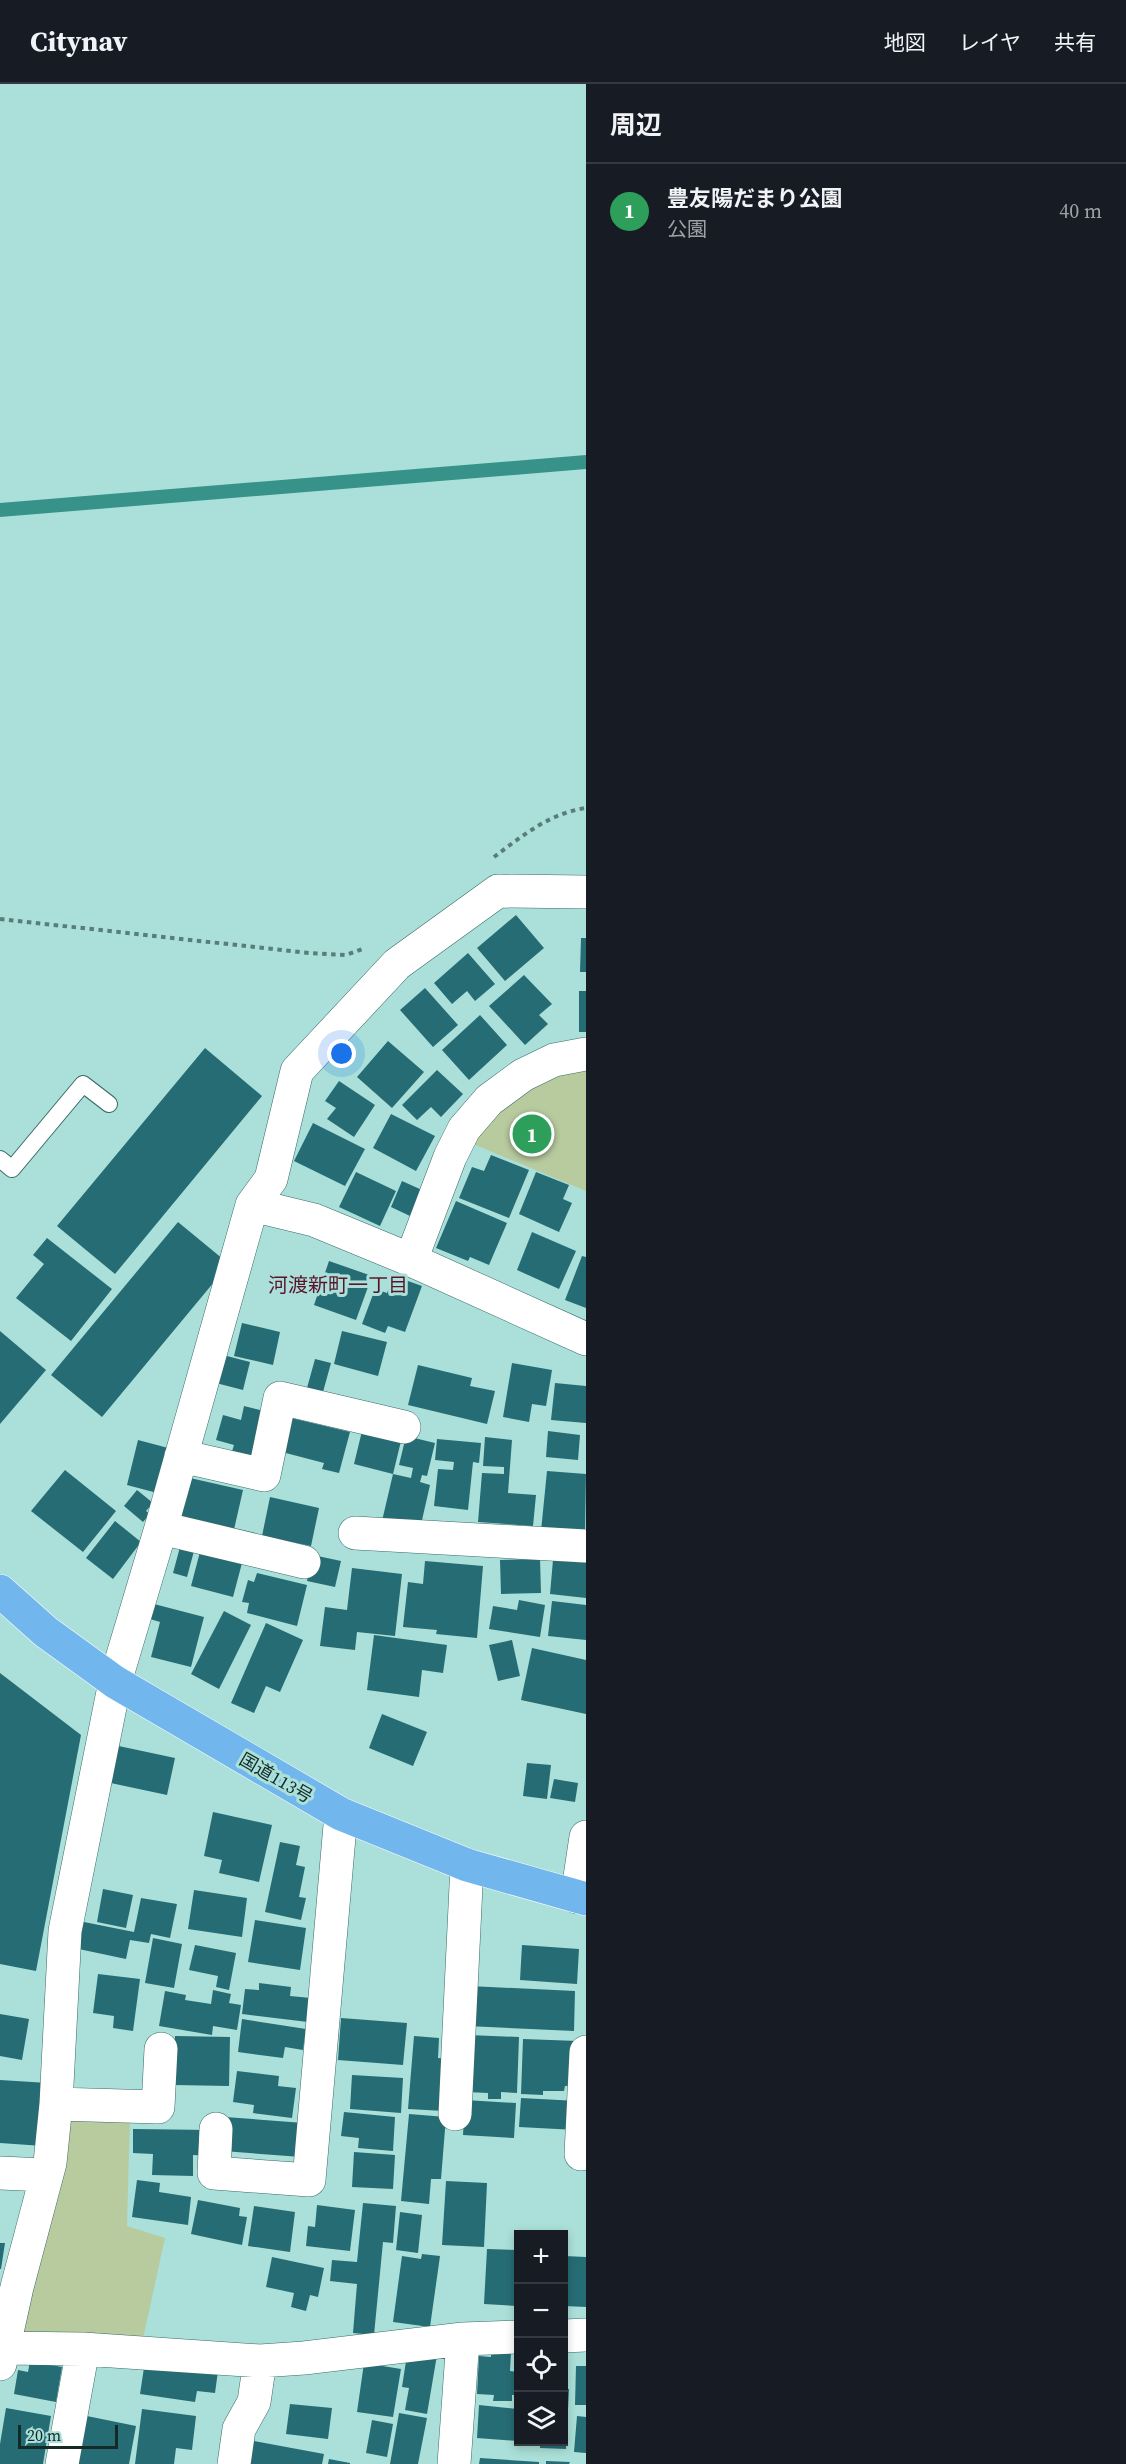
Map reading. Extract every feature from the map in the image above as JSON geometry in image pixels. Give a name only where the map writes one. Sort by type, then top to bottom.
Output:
[{"type":"highway","name":"国道113号","points":[[0,1591],[46,1632],[116,1682],[243,1759],[341,1814],[467,1865],[582,1898]]},
{"type":"street","points":[[514,2337],[463,2339],[260,2361],[83,2349],[2,2356],[50,2163],[56,2104],[65,1931],[116,1682],[252,1205],[271,1179],[297,1071],[397,964],[498,891],[586,892]]},
{"type":"street","points":[[411,1260],[450,1157],[464,1129],[489,1100],[523,1074],[554,1060],[586,1054]]},
{"type":"street","points":[[252,1205],[314,1220],[411,1260],[586,1339]]},
{"type":"street","points":[[181,1456],[264,1475],[280,1398],[404,1427]]},
{"type":"street","points":[[161,1528],[304,1562]]},
{"type":"street","points":[[355,1533],[586,1546]]},
{"type":"street","points":[[216,2129],[214,2173],[309,2180],[341,1814]]},
{"type":"street","points":[[582,1898],[586,1837]]},
{"type":"street","points":[[455,2114],[467,1865]]},
{"type":"street","points":[[56,2104],[158,2107],[161,2049]]},
{"type":"street","points":[[581,2154],[586,2052]]},
{"type":"street","points":[[0,2173],[46,2175]]},
{"type":"street","points":[[568,2336],[586,2335]]},
{"type":"street","points":[[454,2464],[463,2339]]},
{"type":"street","points":[[62,2464],[83,2349]]},
{"type":"street","points":[[234,2464],[238,2429],[254,2402],[260,2361]]},
{"type":"lane","points":[[0,1159],[12,1169],[83,1084],[109,1104]]},
{"type":"path","points":[[485,864],[537,826],[569,811],[586,808]]},
{"type":"path","points":[[0,919],[309,953],[346,955],[375,944]]},
{"type":"green space","points":[[586,1069],[586,1191],[473,1144],[490,1122],[512,1100],[536,1083],[566,1071]]},
{"type":"green space","points":[[74,2114],[130,2116],[127,2226],[165,2238],[142,2343],[15,2333],[59,2125]]},
{"type":"water","points":[[586,455],[586,469],[0,517],[0,503]]},
{"type":"building","points":[[516,915],[544,948],[505,981],[477,948]]},
{"type":"building","points":[[581,938],[586,938],[586,972],[580,972]]},
{"type":"building","points":[[468,953],[495,984],[475,1001],[467,991],[452,1004],[434,983]]},
{"type":"building","points":[[524,975],[552,1004],[539,1015],[548,1024],[525,1045],[489,1006]]},
{"type":"building","points":[[425,988],[458,1025],[433,1047],[400,1010]]},
{"type":"building","points":[[579,991],[586,991],[586,1032],[579,1032]]},
{"type":"building","points":[[480,1015],[507,1045],[469,1080],[442,1050]]},
{"type":"building","points":[[388,1041],[424,1072],[392,1108],[357,1077]]},
{"type":"building","points":[[205,1048],[262,1096],[115,1274],[57,1226]]},
{"type":"building","points":[[437,1070],[463,1094],[441,1117],[431,1107],[417,1120],[402,1105]]},
{"type":"building","points":[[339,1081],[375,1105],[354,1137],[327,1119],[336,1108],[325,1101]]},
{"type":"building","points":[[391,1114],[435,1136],[416,1171],[373,1148]]},
{"type":"building","points":[[313,1123],[365,1149],[345,1186],[294,1161]]},
{"type":"building","points":[[491,1155],[529,1170],[509,1218],[459,1198],[472,1167],[484,1171]]},
{"type":"building","points":[[356,1172],[396,1191],[380,1226],[339,1207]]},
{"type":"building","points":[[536,1172],[569,1185],[563,1199],[572,1203],[559,1232],[519,1214]]},
{"type":"building","points":[[402,1181],[422,1190],[410,1216],[391,1207]]},
{"type":"building","points":[[456,1201],[507,1223],[489,1265],[470,1257],[468,1261],[436,1248]]},
{"type":"building","points":[[178,1222],[229,1264],[102,1417],[51,1375]]},
{"type":"building","points":[[532,1232],[576,1251],[559,1289],[517,1270]]},
{"type":"building","points":[[47,1238],[112,1289],[71,1341],[16,1298],[44,1264],[33,1255]]},
{"type":"building","points":[[582,1256],[586,1257],[586,1308],[565,1300]]},
{"type":"building","points":[[329,1261],[372,1276],[356,1320],[314,1305]]},
{"type":"building","points":[[394,1276],[422,1286],[405,1332],[388,1326],[385,1333],[362,1324],[375,1289],[387,1293]]},
{"type":"building","points":[[242,1323],[280,1332],[273,1365],[234,1356]]},
{"type":"building","points":[[0,1331],[46,1370],[0,1424]]},
{"type":"building","points":[[342,1331],[387,1342],[378,1376],[334,1364]]},
{"type":"building","points":[[223,1355],[250,1362],[243,1390],[216,1383]]},
{"type":"building","points":[[315,1359],[331,1363],[323,1392],[307,1388]]},
{"type":"building","points":[[512,1363],[552,1370],[546,1406],[532,1404],[529,1422],[503,1417]]},
{"type":"building","points":[[418,1365],[472,1378],[470,1386],[495,1391],[487,1424],[408,1405]]},
{"type":"building","points":[[555,1383],[586,1386],[586,1423],[551,1420]]},
{"type":"building","points":[[244,1406],[264,1411],[251,1464],[230,1458],[234,1445],[216,1440],[223,1415],[241,1420]]},
{"type":"building","points":[[291,1418],[350,1432],[339,1473],[322,1469],[324,1463],[282,1452]]},
{"type":"building","points":[[362,1431],[401,1441],[393,1474],[354,1464]]},
{"type":"building","points":[[548,1431],[580,1435],[578,1460],[546,1457]]},
{"type":"building","points":[[406,1436],[435,1443],[427,1476],[422,1475],[420,1482],[430,1485],[420,1529],[382,1521],[393,1474],[411,1478],[413,1468],[399,1465]]},
{"type":"building","points":[[485,1437],[512,1440],[508,1493],[536,1495],[533,1526],[478,1522],[482,1473],[504,1474],[504,1467],[483,1466]]},
{"type":"building","points":[[437,1439],[481,1443],[479,1463],[473,1462],[468,1510],[434,1506],[438,1469],[453,1470],[454,1462],[435,1460]]},
{"type":"building","points":[[138,1440],[172,1449],[161,1494],[127,1485]]},
{"type":"building","points":[[65,1470],[116,1511],[83,1552],[31,1511]]},
{"type":"building","points":[[547,1471],[586,1474],[585,1535],[541,1531]]},
{"type":"building","points":[[190,1478],[243,1490],[233,1534],[180,1523]]},
{"type":"building","points":[[137,1490],[153,1503],[146,1511],[150,1514],[143,1522],[124,1506]]},
{"type":"building","points":[[270,1497],[319,1508],[311,1546],[262,1536]]},
{"type":"building","points":[[115,1521],[141,1542],[113,1579],[86,1558]]},
{"type":"building","points":[[180,1547],[194,1551],[187,1577],[173,1573]]},
{"type":"building","points":[[200,1552],[242,1563],[233,1597],[191,1586]]},
{"type":"building","points":[[313,1555],[341,1561],[335,1587],[307,1581]]},
{"type":"building","points":[[540,1559],[541,1593],[501,1594],[500,1560]]},
{"type":"building","points":[[553,1560],[586,1563],[586,1598],[550,1594]]},
{"type":"building","points":[[425,1561],[483,1566],[477,1638],[436,1634],[437,1630],[403,1627],[408,1582],[423,1584]]},
{"type":"building","points":[[352,1568],[402,1574],[395,1636],[357,1632],[355,1650],[320,1646],[325,1607],[347,1610]]},
{"type":"building","points":[[257,1573],[307,1585],[297,1626],[247,1613],[249,1603],[242,1602],[248,1580],[254,1582]]},
{"type":"building","points":[[519,1600],[545,1605],[540,1637],[489,1629],[493,1606],[517,1610]]},
{"type":"building","points":[[552,1601],[586,1605],[586,1640],[548,1636]]},
{"type":"building","points":[[154,1604],[204,1617],[191,1667],[151,1657],[160,1622],[150,1619]]},
{"type":"building","points":[[224,1611],[251,1625],[219,1689],[191,1674]]},
{"type":"building","points":[[266,1623],[303,1640],[280,1692],[266,1686],[254,1713],[231,1703]]},
{"type":"building","points":[[374,1635],[447,1645],[443,1673],[422,1670],[419,1697],[367,1690]]},
{"type":"building","points":[[512,1640],[520,1676],[498,1681],[489,1645]]},
{"type":"building","points":[[532,1648],[586,1660],[586,1714],[521,1700]]},
{"type":"building","points":[[0,1673],[81,1735],[36,1971],[0,1964]]},
{"type":"building","points":[[382,1714],[427,1732],[413,1766],[369,1748]]},
{"type":"building","points":[[114,1745],[175,1758],[167,1795],[106,1782]]},
{"type":"building","points":[[527,1763],[551,1765],[547,1799],[523,1796]]},
{"type":"building","points":[[554,1779],[578,1783],[575,1802],[550,1798]]},
{"type":"building","points":[[213,1812],[272,1825],[259,1882],[219,1873],[222,1860],[204,1856]]},
{"type":"building","points":[[280,1842],[300,1846],[296,1865],[305,1867],[299,1897],[306,1898],[301,1920],[265,1912]]},
{"type":"building","points":[[103,1889],[133,1895],[126,1928],[97,1922]]},
{"type":"building","points":[[194,1890],[247,1898],[242,1937],[188,1929]]},
{"type":"building","points":[[141,1898],[177,1904],[170,1938],[151,1934],[149,1943],[130,1940],[126,1959],[74,1948],[79,1921],[134,1932]]},
{"type":"building","points":[[255,1920],[306,1928],[300,1970],[248,1962]]},
{"type":"building","points":[[153,1938],[182,1944],[174,1988],[145,1983]]},
{"type":"building","points":[[195,1945],[236,1953],[229,1990],[216,1987],[218,1976],[189,1970]]},
{"type":"building","points":[[522,1945],[579,1949],[577,1984],[520,1980]]},
{"type":"building","points":[[98,1974],[140,1979],[133,2031],[113,2028],[114,2016],[93,2013]]},
{"type":"building","points":[[259,1983],[291,1987],[290,1996],[311,1998],[308,2022],[242,2014],[245,1989],[259,1990]]},
{"type":"building","points":[[469,1986],[575,1991],[574,2031],[467,2026]]},
{"type":"building","points":[[213,1990],[231,1994],[229,2003],[241,2005],[237,2030],[213,2026],[212,2035],[159,2026],[165,1991],[186,1995],[185,2000],[211,2004]]},
{"type":"building","points":[[0,2014],[29,2019],[22,2060],[0,2056]]},
{"type":"building","points":[[341,2018],[407,2023],[403,2065],[338,2060]]},
{"type":"building","points":[[242,2019],[306,2029],[303,2050],[285,2047],[283,2058],[238,2052]]},
{"type":"building","points":[[468,2035],[519,2037],[517,2093],[501,2092],[501,2099],[488,2099],[488,2093],[466,2092]]},
{"type":"building","points":[[175,2036],[230,2037],[229,2086],[174,2085]]},
{"type":"building","points":[[414,2036],[439,2038],[438,2058],[448,2059],[444,2111],[408,2109]]},
{"type":"building","points":[[523,2039],[578,2041],[577,2086],[565,2086],[564,2091],[543,2091],[543,2095],[521,2094]]},
{"type":"building","points":[[237,2071],[279,2076],[278,2086],[296,2088],[292,2118],[253,2113],[254,2105],[233,2102]]},
{"type":"building","points":[[352,2075],[403,2078],[401,2113],[350,2109]]},
{"type":"building","points":[[0,2080],[48,2083],[43,2146],[0,2143]]},
{"type":"building","points":[[521,2098],[578,2101],[576,2130],[519,2127]]},
{"type":"building","points":[[465,2100],[516,2103],[514,2138],[463,2135]]},
{"type":"building","points":[[344,2112],[395,2117],[393,2151],[358,2148],[359,2138],[341,2136]]},
{"type":"building","points":[[409,2114],[446,2117],[441,2179],[431,2179],[429,2204],[401,2201]]},
{"type":"building","points":[[225,2117],[304,2123],[301,2157],[223,2151]]},
{"type":"building","points":[[133,2129],[210,2130],[210,2156],[193,2155],[193,2176],[152,2175],[153,2154],[133,2153]]},
{"type":"building","points":[[354,2152],[395,2155],[393,2189],[352,2187]]},
{"type":"building","points":[[137,2180],[160,2183],[159,2192],[191,2197],[188,2225],[132,2217]]},
{"type":"building","points":[[446,2181],[487,2183],[484,2247],[442,2245]]},
{"type":"building","points":[[198,2200],[240,2208],[239,2216],[247,2217],[242,2245],[191,2234]]},
{"type":"building","points":[[363,2203],[396,2206],[393,2243],[383,2242],[374,2335],[353,2333],[357,2284],[330,2281],[332,2260],[357,2262]]},
{"type":"building","points":[[317,2205],[355,2210],[350,2251],[306,2246],[308,2226],[315,2227]]},
{"type":"building","points":[[254,2206],[295,2212],[290,2252],[248,2246]]},
{"type":"building","points":[[400,2212],[422,2215],[418,2253],[396,2250]]},
{"type":"building","points":[[0,2243],[5,2243],[1,2269],[0,2269]]},
{"type":"building","points":[[487,2249],[514,2250],[514,2306],[484,2304]]},
{"type":"building","points":[[422,2254],[440,2256],[430,2327],[393,2322],[402,2256],[421,2259]]},
{"type":"building","points":[[568,2256],[586,2257],[586,2307],[568,2306]]},
{"type":"building","points":[[272,2257],[324,2268],[318,2297],[310,2295],[306,2311],[291,2307],[294,2293],[266,2287]]},
{"type":"building","points":[[417,2351],[437,2355],[427,2414],[405,2410],[409,2388],[402,2387],[406,2361],[415,2362]]},
{"type":"building","points":[[491,2352],[511,2353],[510,2371],[514,2372],[512,2401],[493,2401],[494,2395],[477,2394],[479,2356],[491,2357]]},
{"type":"building","points":[[30,2361],[62,2367],[56,2402],[14,2394],[18,2370],[28,2372]]},
{"type":"building","points":[[145,2361],[218,2371],[215,2393],[197,2391],[195,2402],[140,2394]]},
{"type":"building","points":[[364,2363],[401,2369],[393,2417],[357,2412]]},
{"type":"building","points":[[576,2366],[586,2366],[586,2405],[575,2405]]},
{"type":"building","points":[[290,2404],[332,2408],[328,2439],[286,2434]]},
{"type":"building","points":[[479,2405],[514,2409],[514,2441],[477,2438]]},
{"type":"building","points":[[6,2408],[51,2416],[43,2464],[0,2464],[0,2444]]},
{"type":"building","points":[[142,2409],[196,2416],[192,2450],[176,2448],[174,2464],[135,2464]]},
{"type":"building","points":[[399,2413],[427,2418],[418,2464],[390,2464]]},
{"type":"building","points":[[77,2414],[136,2426],[129,2464],[67,2464]]},
{"type":"building","points":[[577,2416],[586,2417],[586,2453],[574,2452]]},
{"type":"building","points":[[372,2420],[393,2424],[387,2457],[366,2453]]},
{"type":"building","points":[[254,2441],[324,2454],[322,2464],[250,2464]]},
{"type":"building","points":[[540,2446],[566,2446],[566,2449],[540,2448]]},
{"type":"building","points":[[480,2458],[539,2462],[539,2464],[479,2464]]},
{"type":"building","points":[[329,2459],[350,2463],[350,2464],[328,2464]]},
{"type":"building","points":[[546,2461],[570,2462],[569,2464],[546,2464]]},
{"type":"place","name":"豊友陽だまり公園","points":[[532,1134]]},
{"type":"district","name":"河渡新町一丁目","points":[[338,1285]]}]
